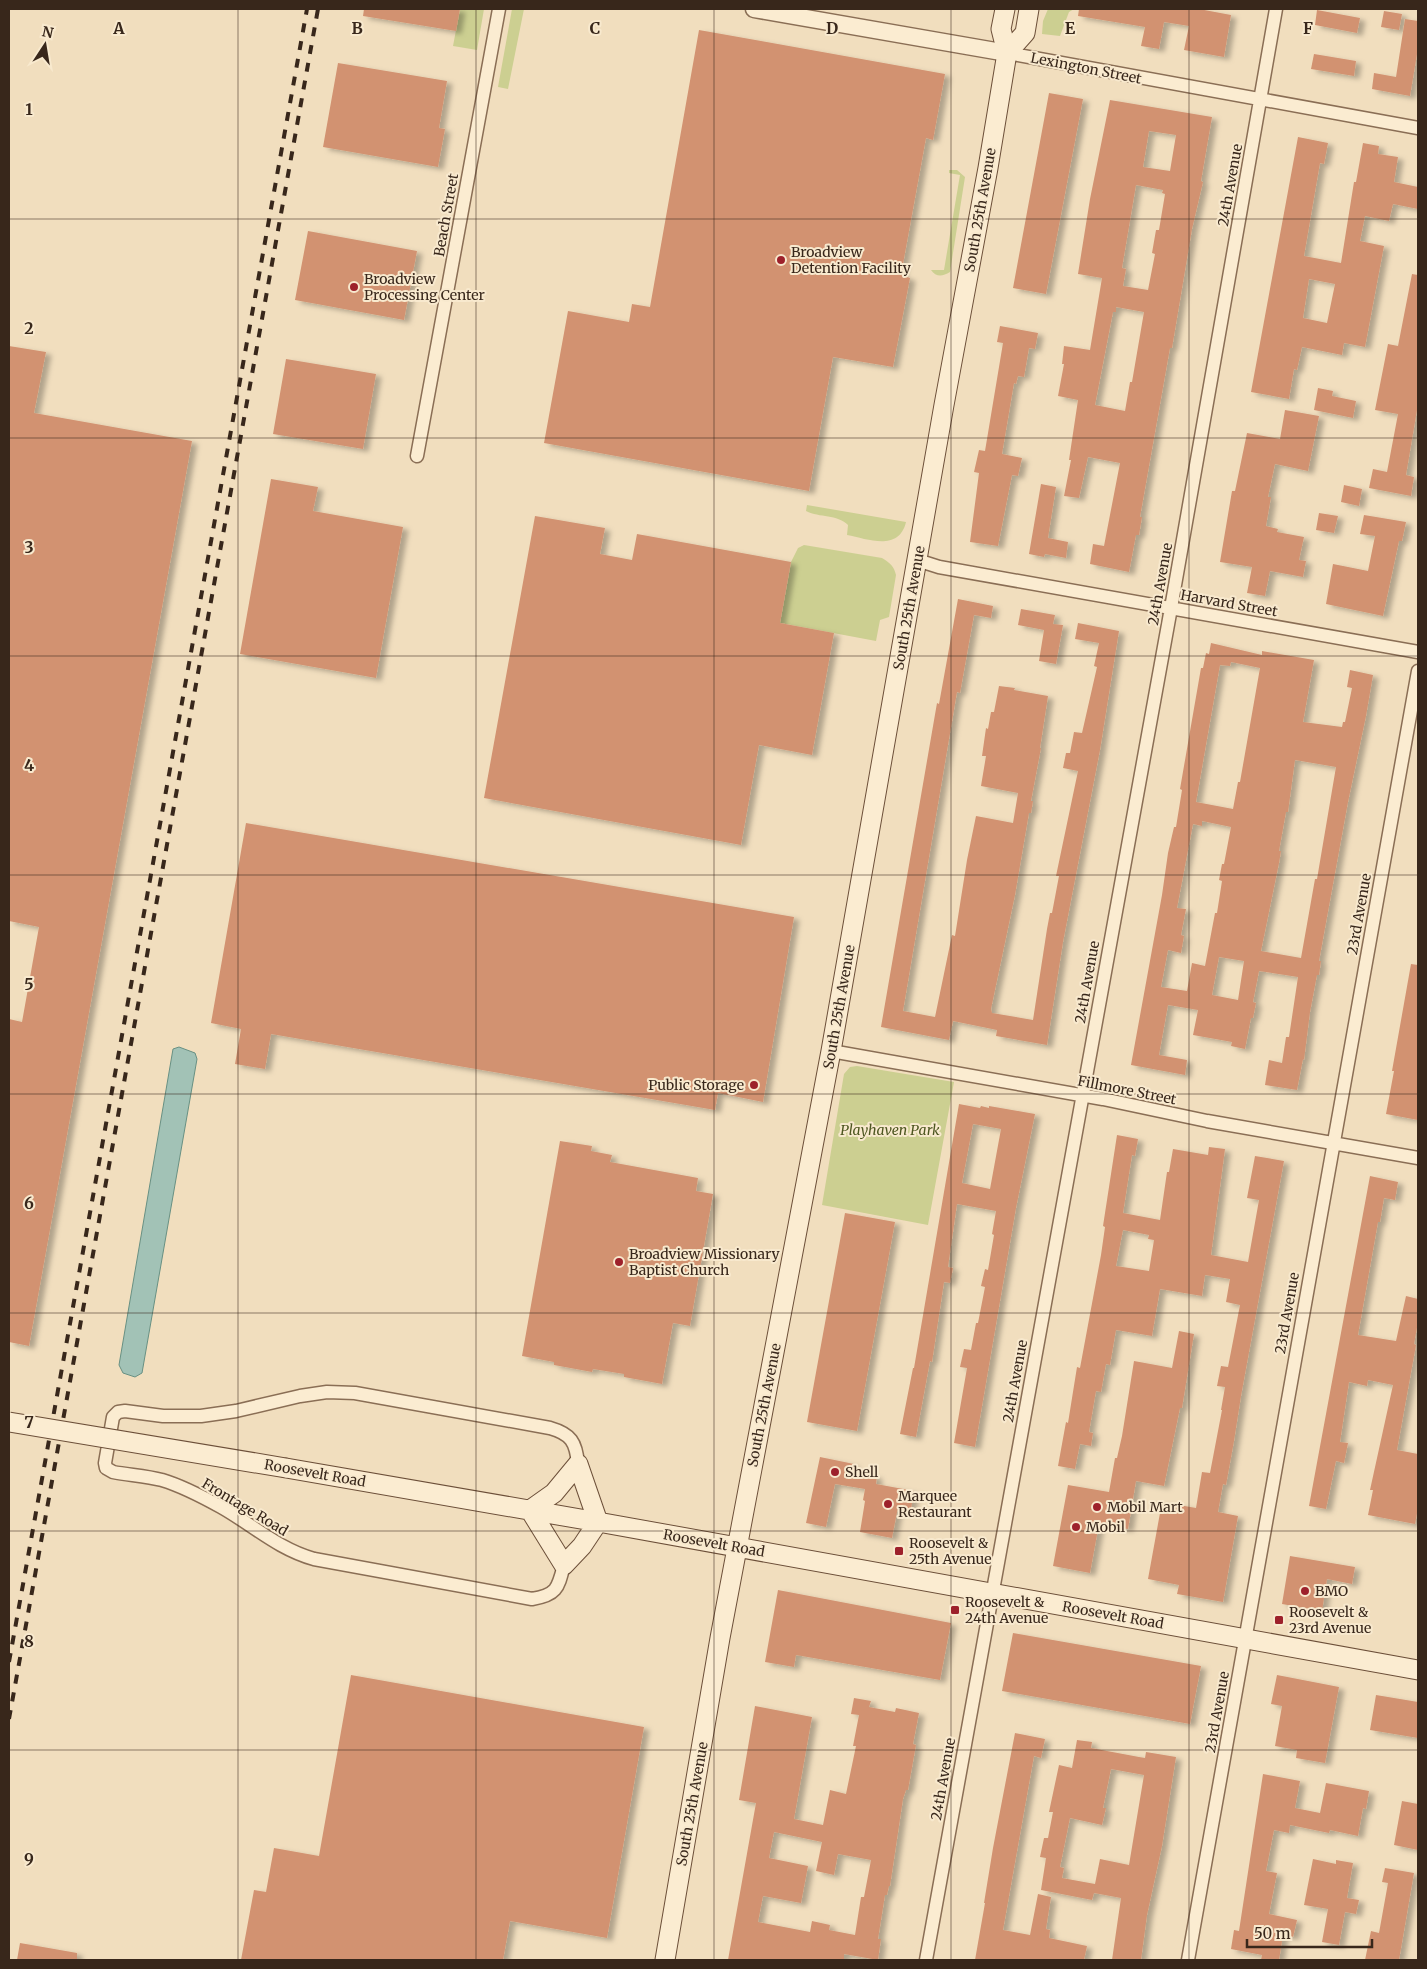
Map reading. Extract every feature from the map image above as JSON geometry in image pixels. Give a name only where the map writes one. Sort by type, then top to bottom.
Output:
[{"type":"main road","name":"South 25th Avenue","points":[[665,1960],[737,1548],[831,1050],[1008,53],[1001,29],[1005,9]]},
{"type":"main road","points":[[1008,53],[1025,33],[1029,9]]},
{"type":"main road","name":"Roosevelt Road","points":[[9,1422],[530,1510],[1418,1670]]},
{"type":"main road","points":[[578,1464],[598,1522],[582,1546],[564,1565],[530,1510],[554,1493],[578,1464]]},
{"type":"street","name":"Beach Street","points":[[417,456],[499,9]]},
{"type":"street","name":"Lexington Street","points":[[754,9],[1418,128]]},
{"type":"street","name":"24th Avenue","points":[[926,1960],[1276,9]]},
{"type":"street","name":"Harvard Street","points":[[917,560],[939,567],[1418,652]]},
{"type":"street","name":"23rd Avenue","points":[[1188,1960],[1418,671]]},
{"type":"street","name":"Fillmore Street","points":[[831,1050],[1082,1095],[1207,1121],[1418,1158]]},
{"type":"street","name":"Frontage Road","points":[[564,1565],[558,1588],[547,1597],[532,1599],[314,1559],[298,1554],[281,1545],[222,1508],[180,1486],[162,1480],[113,1472],[106,1468],[105,1463],[113,1417],[118,1412],[125,1411],[163,1416],[201,1416],[236,1411],[284,1399],[327,1392],[355,1393],[555,1429],[561,1431],[572,1440],[578,1464]]},
{"type":"green space","points":[[460,9],[484,9],[477,50],[453,46]]},
{"type":"green space","points":[[512,9],[524,9],[508,89],[498,87]]},
{"type":"green space","points":[[1048,9],[1074,9],[1069,12],[1060,36],[1042,34],[1043,21]]},
{"type":"green space","points":[[949,170],[957,170],[965,177],[950,272],[939,276],[931,270],[944,270],[960,175],[949,173]]},
{"type":"green space","points":[[807,505],[906,522],[897,537],[890,540],[873,541],[847,535],[848,525],[844,522],[806,511]]},
{"type":"green space","points":[[804,545],[882,558],[893,567],[896,575],[889,617],[880,620],[876,641],[780,623],[791,562],[798,548]]},
{"type":"green space","name":"Playhaven Park","points":[[857,1066],[954,1082],[928,1225],[822,1205],[844,1074],[850,1067]]},
{"type":"shaded area","points":[[179,1047],[195,1053],[197,1059],[142,1373],[135,1377],[123,1373],[119,1365],[173,1049]]},
{"type":"building","points":[[364,9],[460,9],[456,31],[363,16]]},
{"type":"building","points":[[1079,9],[1199,9],[1231,15],[1224,57],[1184,50],[1189,26],[1164,22],[1159,49],[1141,46],[1145,27],[1078,16]]},
{"type":"building","points":[[1317,10],[1360,18],[1357,33],[1315,25]]},
{"type":"building","points":[[1384,11],[1402,14],[1399,30],[1381,27]]},
{"type":"building","points":[[1405,19],[1418,21],[1418,48],[1410,96],[1372,89],[1374,73],[1396,77]]},
{"type":"building","name":"Broadview Detention Facility","points":[[699,30],[945,74],[933,140],[926,138],[901,275],[910,278],[893,367],[833,357],[809,491],[544,443],[568,311],[629,322],[632,304],[650,307]]},
{"type":"building","points":[[1314,54],[1356,61],[1354,76],[1311,69]]},
{"type":"building","points":[[338,63],[447,81],[439,128],[445,129],[438,167],[323,147]]},
{"type":"building","points":[[1049,93],[1083,99],[1046,294],[1013,288]]},
{"type":"building","points":[[1110,100],[1212,117],[1201,181],[1203,182],[1192,229],[1172,348],[1170,348],[1140,517],[1142,517],[1139,535],[1136,535],[1129,572],[1090,564],[1093,544],[1104,546],[1120,463],[1088,457],[1079,498],[1064,496],[1071,460],[1069,460],[1078,400],[1058,396],[1064,364],[1062,364],[1064,346],[1090,350],[1102,278],[1078,274],[1090,199]],"holes":[[[1149,131],[1176,135],[1170,171],[1143,167]],[[1136,185],[1163,190],[1162,193],[1165,194],[1159,230],[1156,230],[1152,253],[1155,254],[1148,290],[1123,286],[1126,269],[1122,268]],[[1116,307],[1144,312],[1125,411],[1095,405],[1113,312],[1116,312]]]},
{"type":"building","points":[[1298,137],[1328,143],[1324,164],[1320,163],[1304,256],[1341,263],[1354,182],[1356,182],[1363,143],[1379,146],[1378,154],[1398,157],[1394,182],[1418,187],[1418,209],[1393,204],[1389,221],[1365,216],[1360,241],[1384,246],[1365,347],[1344,343],[1342,355],[1302,347],[1297,370],[1294,369],[1289,399],[1251,392]],"holes":[[[1309,279],[1335,284],[1327,323],[1303,318]]]},
{"type":"building","name":"Broadview Processing Center","points":[[308,231],[417,251],[404,320],[295,300]]},
{"type":"building","points":[[1412,274],[1418,275],[1418,404],[1406,475],[1414,477],[1411,496],[1369,488],[1373,469],[1387,472],[1398,414],[1375,410],[1388,344],[1398,346]]},
{"type":"building","points":[[1000,326],[1038,333],[1035,349],[1029,348],[1024,377],[1018,376],[1016,384],[1014,383],[1002,454],[1022,458],[1018,476],[1012,475],[998,546],[970,542],[979,473],[974,472],[979,450],[985,451],[1003,343],[997,342]]},
{"type":"building","points":[[9,346],[46,352],[34,413],[192,441],[29,1346],[9,1342],[9,1019],[22,1022],[39,927],[9,921]]},
{"type":"building","points":[[286,359],[376,374],[363,449],[273,434]]},
{"type":"building","points":[[1318,388],[1333,391],[1332,396],[1356,401],[1353,418],[1314,410]]},
{"type":"building","points":[[1285,410],[1319,416],[1308,471],[1275,464],[1268,497],[1271,497],[1266,526],[1278,529],[1277,532],[1304,537],[1299,560],[1306,561],[1303,577],[1270,571],[1265,596],[1247,593],[1252,567],[1220,562],[1232,491],[1235,491],[1247,433],[1280,439]]},
{"type":"building","points":[[271,479],[318,487],[313,511],[403,527],[376,678],[240,654]]},
{"type":"building","points":[[1041,484],[1056,487],[1048,538],[1068,542],[1066,558],[1045,554],[1044,557],[1029,554]]},
{"type":"building","points":[[1344,485],[1362,489],[1359,506],[1341,502]]},
{"type":"building","points":[[1319,513],[1338,516],[1334,533],[1316,530]]},
{"type":"building","points":[[1364,515],[1406,522],[1402,541],[1399,541],[1383,616],[1326,604],[1333,564],[1368,571],[1375,536],[1360,534]]},
{"type":"building","points":[[535,516],[605,528],[600,554],[632,560],[637,534],[791,562],[780,623],[834,633],[812,755],[759,745],[741,845],[484,798]]},
{"type":"building","points":[[958,599],[993,606],[991,618],[974,615],[960,693],[957,692],[903,1011],[935,1017],[952,935],[955,936],[976,816],[1013,823],[1018,793],[981,786],[986,756],[982,756],[986,728],[988,729],[991,712],[994,712],[999,686],[1048,696],[1031,801],[1033,801],[1031,813],[1029,813],[1015,895],[991,1009],[992,1013],[1033,1020],[1047,929],[1059,876],[1056,876],[1078,771],[1063,768],[1066,753],[1070,753],[1074,732],[1082,733],[1097,667],[1094,666],[1099,643],[1075,639],[1078,623],[1119,631],[1100,750],[1063,942],[1047,1045],[996,1036],[997,1030],[953,1021],[949,1040],[881,1027],[937,703],[939,704]]},
{"type":"building","points":[[1021,609],[1055,615],[1053,624],[1063,625],[1056,664],[1039,661],[1044,630],[1018,625]]},
{"type":"building","points":[[1211,643],[1262,655],[1262,651],[1314,660],[1303,722],[1342,727],[1343,722],[1345,722],[1352,688],[1347,687],[1350,670],[1373,675],[1348,802],[1319,961],[1321,961],[1319,975],[1317,975],[1310,1012],[1304,1060],[1297,1090],[1265,1085],[1269,1060],[1282,1063],[1286,1037],[1289,1037],[1298,977],[1259,971],[1253,1002],[1256,1003],[1245,1049],[1231,1046],[1232,1042],[1193,1035],[1198,1010],[1168,1005],[1159,1055],[1187,1060],[1185,1075],[1131,1065],[1168,853],[1174,827],[1176,827],[1182,790],[1180,789],[1201,668],[1203,668],[1206,653],[1209,654]],"holes":[[[1231,662],[1260,668],[1240,782],[1238,782],[1233,809],[1196,802],[1220,665],[1230,666]],[[1295,760],[1336,767],[1301,958],[1261,951],[1279,863],[1281,851],[1279,851],[1286,812],[1288,812]],[[1202,821],[1231,827],[1219,880],[1222,881],[1217,913],[1215,913],[1205,966],[1192,963],[1187,991],[1161,987],[1168,950],[1181,953],[1184,936],[1181,935],[1186,909],[1177,908],[1193,824],[1202,826]],[[1219,957],[1244,961],[1238,1000],[1212,995]]]},
{"type":"building","points":[[246,823],[794,917],[763,1102],[718,1093],[715,1110],[271,1034],[265,1069],[235,1064],[241,1029],[211,1023]]},
{"type":"building","points":[[1411,964],[1418,965],[1418,1120],[1386,1114]]},
{"type":"building","points":[[959,1104],[980,1108],[981,1106],[989,1108],[989,1106],[1035,1114],[1016,1208],[975,1447],[954,1443],[967,1368],[960,1367],[964,1349],[971,1350],[976,1323],[978,1323],[985,1287],[981,1286],[985,1269],[988,1270],[996,1211],[957,1204],[948,1267],[953,1268],[950,1283],[944,1282],[932,1362],[930,1361],[916,1437],[900,1434],[914,1368]],"holes":[[[973,1124],[1001,1129],[990,1189],[962,1183]]]},
{"type":"building","points":[[1117,1135],[1138,1139],[1135,1156],[1132,1155],[1123,1213],[1160,1220],[1167,1172],[1169,1172],[1173,1149],[1208,1155],[1209,1147],[1225,1149],[1211,1255],[1248,1262],[1259,1200],[1247,1198],[1255,1156],[1284,1161],[1226,1485],[1223,1484],[1218,1512],[1238,1516],[1223,1602],[1177,1594],[1179,1585],[1148,1579],[1162,1502],[1196,1508],[1202,1472],[1210,1473],[1225,1387],[1217,1386],[1221,1366],[1228,1367],[1240,1305],[1226,1302],[1230,1279],[1205,1275],[1202,1296],[1160,1289],[1152,1336],[1116,1330],[1110,1365],[1106,1364],[1101,1392],[1096,1391],[1089,1432],[1093,1433],[1091,1446],[1080,1444],[1075,1469],[1058,1466],[1066,1422],[1068,1423],[1077,1367],[1080,1368],[1101,1255],[1105,1227],[1103,1226]],"holes":[[[1123,1230],[1149,1235],[1148,1239],[1154,1240],[1149,1271],[1116,1266]]]},
{"type":"building","name":"Broadview Missionary Baptist Church","points":[[560,1141],[592,1146],[591,1151],[612,1155],[610,1162],[698,1178],[696,1191],[713,1194],[690,1326],[673,1323],[662,1384],[624,1377],[624,1374],[593,1369],[592,1372],[554,1365],[554,1362],[522,1356]]},
{"type":"building","points":[[1370,1176],[1398,1182],[1395,1200],[1384,1198],[1358,1335],[1396,1341],[1406,1296],[1418,1299],[1418,1322],[1414,1344],[1416,1345],[1397,1450],[1418,1454],[1418,1508],[1415,1524],[1368,1515],[1373,1490],[1370,1490],[1393,1385],[1368,1380],[1367,1386],[1349,1382],[1340,1442],[1348,1443],[1344,1463],[1336,1461],[1326,1509],[1309,1506]]},
{"type":"building","points":[[845,1213],[895,1222],[857,1431],[807,1422]]},
{"type":"building","points":[[1179,1331],[1194,1334],[1182,1408],[1180,1408],[1164,1486],[1136,1481],[1128,1529],[1099,1524],[1090,1573],[1053,1566],[1068,1485],[1109,1492],[1115,1458],[1117,1458],[1122,1436],[1134,1361],[1172,1368]]},
{"type":"building","points":[[820,1457],[854,1464],[853,1472],[877,1476],[876,1484],[914,1491],[911,1509],[898,1507],[892,1538],[860,1532],[865,1489],[835,1484],[826,1527],[806,1523]]},
{"type":"building","name":"BMO","points":[[1290,1556],[1355,1567],[1352,1584],[1327,1579],[1322,1611],[1282,1604]]},
{"type":"building","points":[[778,1590],[951,1623],[940,1680],[796,1655],[794,1667],[765,1662]]},
{"type":"building","points":[[1013,1633],[1201,1666],[1190,1724],[1002,1691]]},
{"type":"building","points":[[351,1675],[644,1727],[607,1938],[510,1921],[503,1960],[241,1960],[254,1890],[266,1892],[274,1848],[319,1856]]},
{"type":"building","points":[[1277,1675],[1339,1687],[1325,1763],[1296,1758],[1297,1750],[1275,1746],[1282,1706],[1271,1704]]},
{"type":"building","points":[[1376,1695],[1418,1702],[1418,1738],[1370,1730]]},
{"type":"building","points":[[854,1698],[871,1701],[869,1707],[895,1712],[896,1708],[919,1713],[913,1744],[916,1745],[908,1790],[906,1790],[903,1799],[890,1886],[887,1895],[885,1895],[878,1939],[881,1939],[878,1960],[844,1954],[844,1960],[728,1960],[756,1803],[739,1800],[755,1706],[812,1717],[794,1819],[823,1825],[830,1790],[846,1794],[856,1746],[853,1746],[859,1715],[851,1714]],"holes":[[[774,1832],[822,1842],[816,1871],[834,1875],[838,1854],[871,1860],[864,1897],[861,1897],[855,1935],[829,1930],[830,1925],[812,1921],[810,1932],[758,1922],[763,1896],[801,1903],[808,1866],[769,1858]]]},
{"type":"building","points":[[1015,1733],[1045,1739],[1041,1758],[1034,1756],[1003,1930],[1030,1935],[1038,1894],[1051,1897],[1046,1929],[1050,1930],[1049,1938],[1087,1946],[1084,1960],[975,1960],[993,1848]]},
{"type":"building","points":[[1077,1740],[1092,1742],[1091,1748],[1139,1757],[1145,1758],[1146,1752],[1176,1757],[1162,1846],[1147,1915],[1141,1960],[1112,1960],[1121,1898],[1094,1893],[1092,1900],[1041,1890],[1046,1858],[1040,1857],[1044,1838],[1048,1838],[1053,1812],[1049,1812],[1059,1765],[1072,1768]],"holes":[[[1111,1769],[1144,1775],[1129,1865],[1100,1859],[1095,1884],[1062,1878],[1064,1868],[1060,1867],[1070,1818],[1102,1825],[1106,1808],[1103,1808]]]},
{"type":"building","points":[[1263,1774],[1300,1781],[1295,1808],[1320,1813],[1326,1783],[1369,1791],[1366,1809],[1363,1808],[1358,1836],[1330,1830],[1329,1833],[1290,1825],[1289,1833],[1274,1830],[1266,1871],[1277,1873],[1269,1914],[1297,1920],[1293,1937],[1283,1935],[1279,1960],[1261,1960],[1262,1955],[1231,1949],[1234,1930],[1239,1931]]},
{"type":"building","points":[[1402,1801],[1418,1804],[1418,1850],[1394,1845]]},
{"type":"building","points":[[1313,1859],[1336,1864],[1336,1860],[1353,1863],[1347,1898],[1359,1900],[1356,1914],[1345,1912],[1339,1945],[1322,1942],[1328,1909],[1304,1905]]},
{"type":"building","points":[[1385,1868],[1414,1873],[1399,1960],[1365,1960],[1371,1931],[1379,1933],[1388,1883],[1382,1882]]},
{"type":"building","points":[[20,1943],[77,1953],[77,1960],[17,1960]]},
{"type":"railway","points":[[9,1662],[307,9]]},
{"type":"railway","points":[[9,1719],[318,9]]},
{"type":"place","name":"Broadview Detention Facility","points":[[781,260]]},
{"type":"place","name":"Broadview Processing Center","points":[[354,287]]},
{"type":"place","name":"Public Storage","points":[[754,1085]]},
{"type":"place","name":"Broadview Missionary Baptist Church","points":[[619,1262]]},
{"type":"place","name":"Shell","points":[[835,1472]]},
{"type":"place","name":"Marquee Restaurant","points":[[888,1504]]},
{"type":"place","name":"Mobil Mart","points":[[1097,1507]]},
{"type":"place","name":"Mobil","points":[[1076,1527]]},
{"type":"place","name":"Roosevelt & 25th Avenue","points":[[899,1551]]},
{"type":"place","name":"BMO","points":[[1305,1591]]},
{"type":"place","name":"Roosevelt & 24th Avenue","points":[[955,1610]]},
{"type":"place","name":"Roosevelt & 23rd Avenue","points":[[1279,1620]]}]
